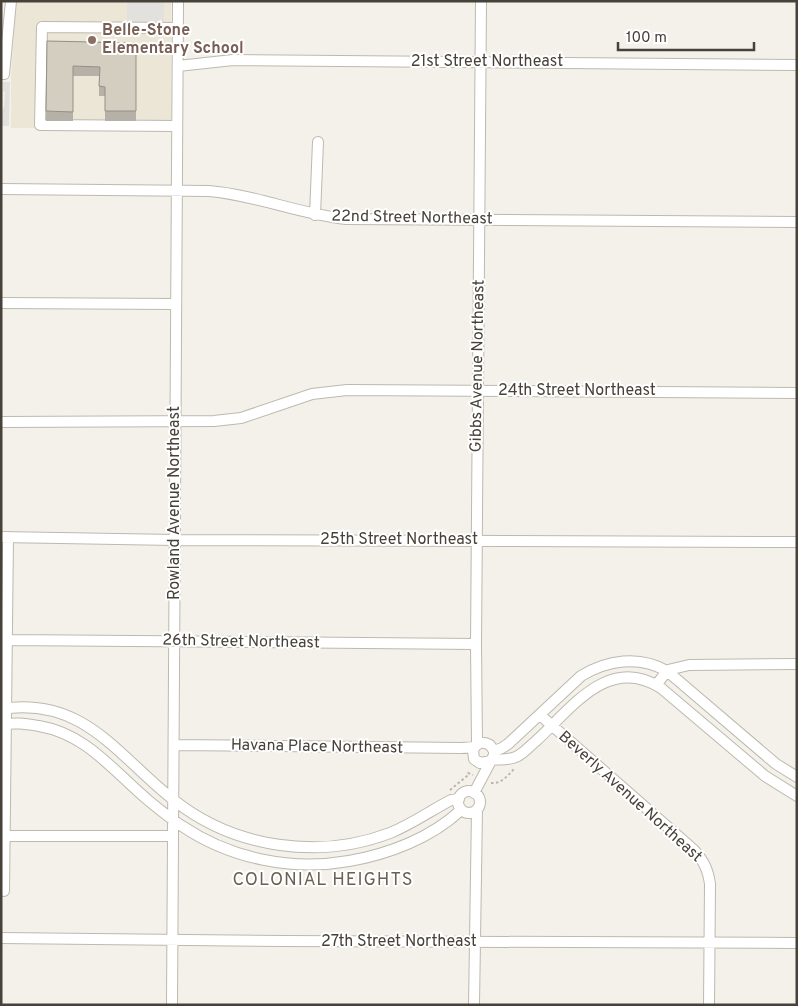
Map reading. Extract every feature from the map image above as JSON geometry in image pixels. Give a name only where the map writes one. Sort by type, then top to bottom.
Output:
[{"type":"street","points":[[3,74],[11,1]]},
{"type":"street","name":"Rowland Avenue Northeast","points":[[172,1005],[178,1]]},
{"type":"street","name":"Gibbs Avenue Northeast","points":[[477,747],[476,644],[481,1]]},
{"type":"street","points":[[177,126],[40,125],[42,27],[178,28]]},
{"type":"street","name":"21st Street Northeast","points":[[178,66],[234,60],[797,64]]},
{"type":"street","points":[[315,215],[318,142]]},
{"type":"street","name":"22nd Street Northeast","points":[[1,189],[177,190],[233,193],[315,215],[346,219],[797,222]]},
{"type":"street","points":[[1,303],[176,304]]},
{"type":"street","name":"24th Street Northeast","points":[[1,422],[214,421],[241,418],[292,400],[327,392],[347,390],[797,393]]},
{"type":"street","points":[[4,892],[4,708],[7,640],[5,537]]},
{"type":"street","name":"25th Street Northeast","points":[[5,537],[175,540],[797,542]]},
{"type":"street","name":"26th Street Northeast","points":[[7,640],[476,644]]},
{"type":"street","points":[[470,792],[490,759],[581,676],[616,662],[641,662],[667,671],[776,764],[797,777]]},
{"type":"street","points":[[656,685],[667,671],[697,664],[797,664]]},
{"type":"street","points":[[490,759],[490,745],[477,747],[476,761],[501,760],[518,756],[589,691],[603,683],[616,679],[632,678],[656,685],[765,776],[797,796]]},
{"type":"street","points":[[4,708],[38,708],[79,720],[107,739],[174,800],[203,820],[237,834],[270,844],[294,847],[322,847],[353,843],[389,833],[423,817],[450,800],[459,799]]},
{"type":"street","name":"Beverly Avenue Northeast","points":[[540,715],[694,850],[703,861],[709,873],[710,884],[709,1005]]},
{"type":"street","points":[[4,724],[22,723],[68,734],[85,744],[105,760],[148,801],[208,842],[248,856],[276,862],[323,864],[364,858],[395,849],[469,811],[480,802],[477,795],[470,792],[462,794],[458,805],[469,811],[476,826],[474,1005]]},
{"type":"street","name":"Havana Place Northeast","points":[[174,745],[477,747]]},
{"type":"street","points":[[765,776],[776,764]]},
{"type":"street","points":[[5,836],[173,836]]},
{"type":"street","points":[[322,847],[323,864]]},
{"type":"street","name":"27th Street Northeast","points":[[1,938],[475,942],[797,942]]},
{"type":"path","points":[[445,794],[467,776],[468,773]]},
{"type":"shaded area","name":"Belle-Stone Elementary School","points":[[16,1],[171,1],[171,129],[11,128],[11,79]]},
{"type":"shaded area","points":[[127,1],[164,1],[164,23],[127,22]]},
{"type":"shaded area","points":[[3,82],[10,82],[9,126],[1,126],[1,110],[4,108],[5,92],[3,91]]},
{"type":"building","name":"Belle-Stone Elementary School","points":[[47,41],[136,43],[136,111],[105,111],[105,87],[99,86],[100,67],[73,66],[73,112],[46,111]]},
{"type":"place","name":"Belle-Stone Elementary School","points":[[92,40]]},
{"type":"district","name":"COLONIAL HEIGHTS","points":[[323,880]]}]
